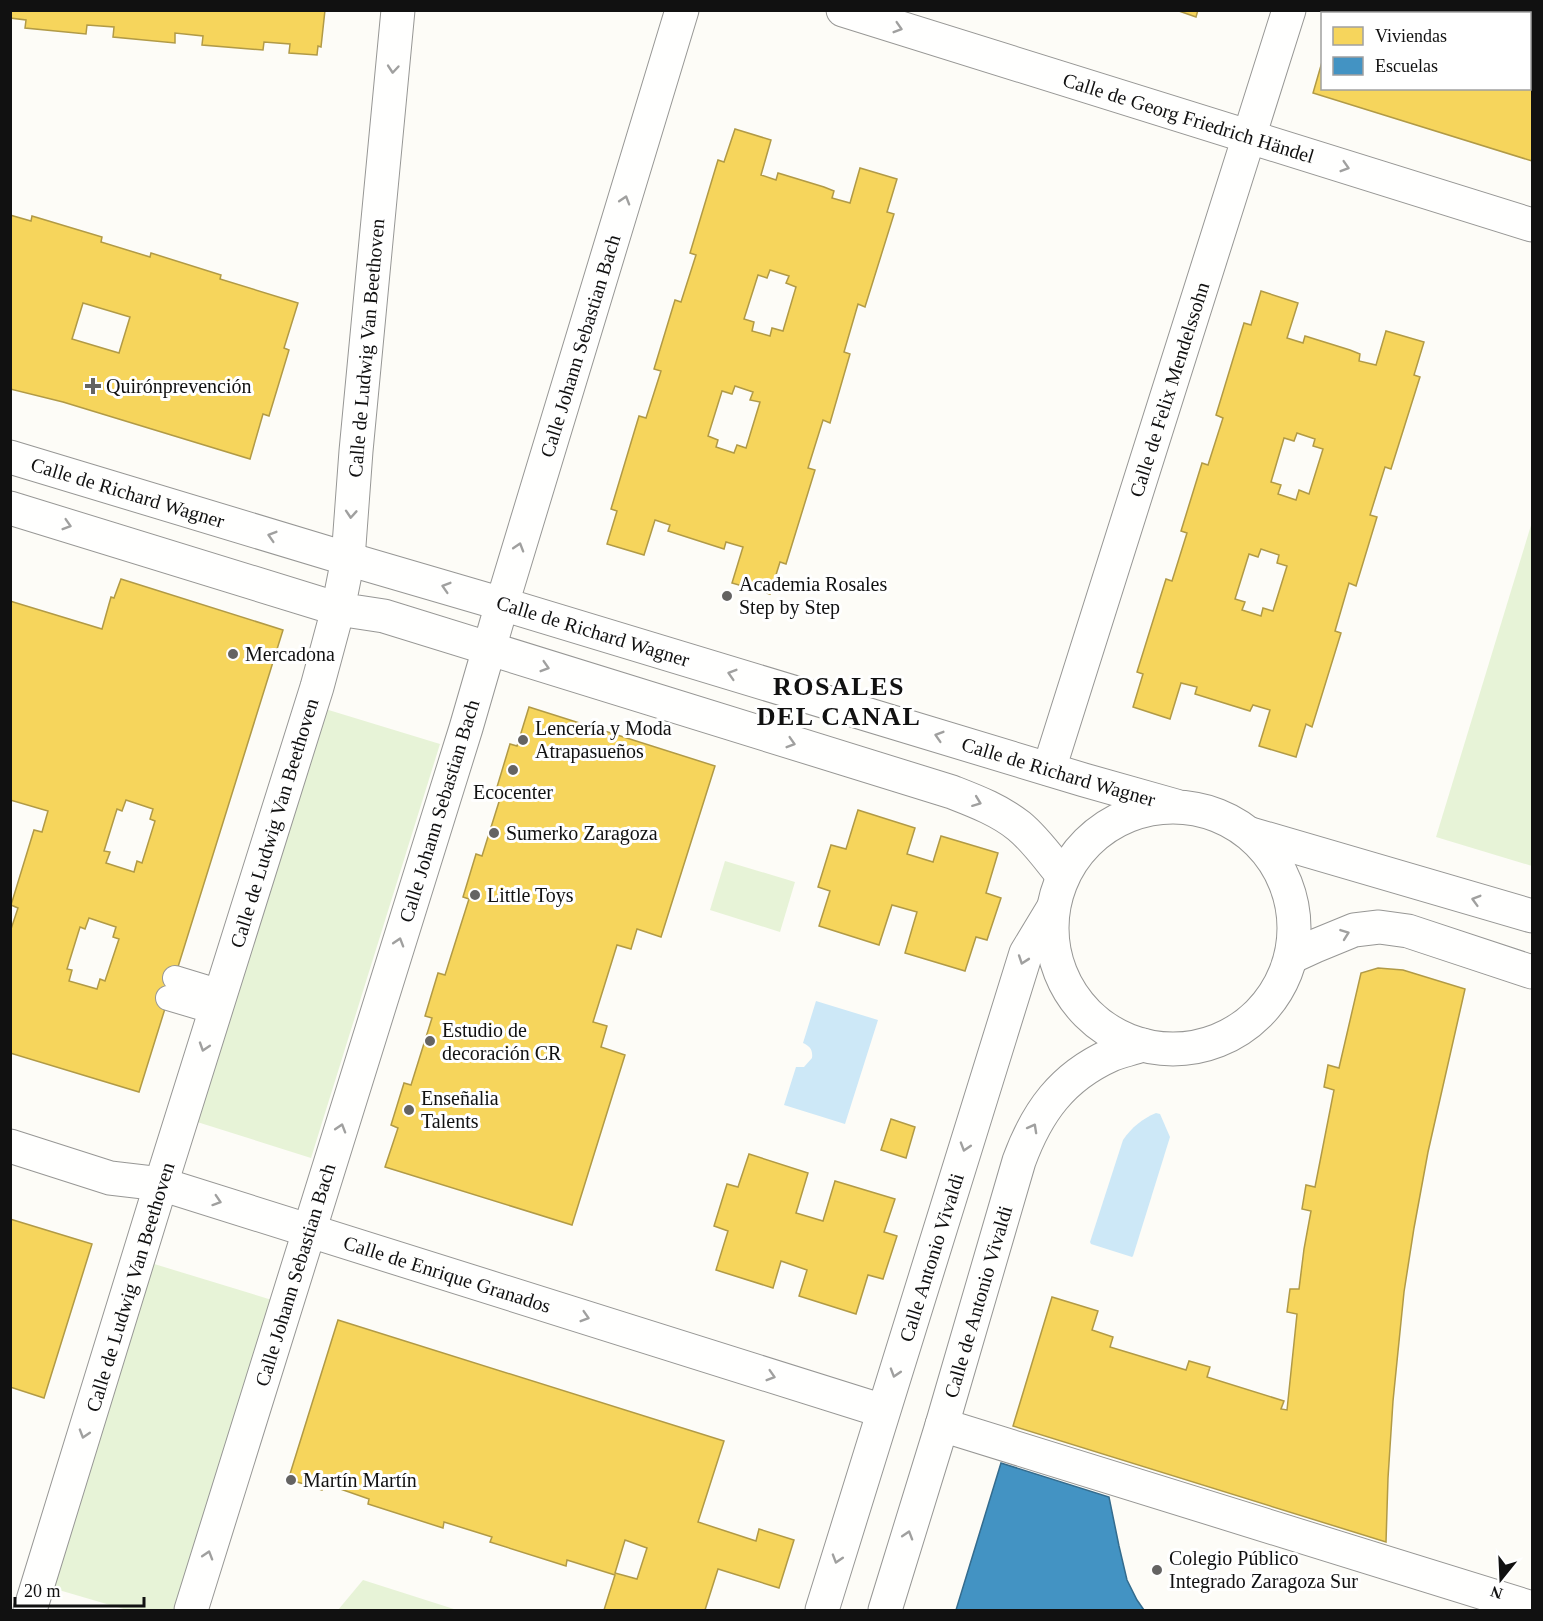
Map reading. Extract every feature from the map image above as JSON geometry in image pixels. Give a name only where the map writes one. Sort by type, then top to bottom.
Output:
[{"type":"street","name":"Calle de Ludwig Van Beethoven","points":[[30,1611],[317,687],[338,609],[348,559],[357,439],[398,10]]},
{"type":"street","name":"Calle Johann Sebastian Bach","points":[[191,1611],[489,650],[682,10]]},
{"type":"street","name":"Calle de Georg Friedrich Händel","points":[[843,10],[1533,225]]},
{"type":"street","name":"Calle de Felix Mendelssohn","points":[[1049,769],[1289,10]]},
{"type":"street","name":"Calle de Richard Wagner","points":[[10,457],[1176,806]]},
{"type":"street","points":[[10,508],[338,609],[384,616],[952,792],[987,806],[1019,826],[1040,847],[1063,876]]},
{"type":"street","points":[[1176,806],[1203,810],[1228,819],[1251,834],[1269,853],[1283,876],[1292,901],[1295,928],[1291,957],[1280,985],[1261,1011],[1236,1032],[1206,1045],[1174,1049],[1142,1045],[1114,1034],[1090,1017],[1071,995],[1058,968],[1052,939],[1052,910],[1063,876],[1078,852],[1097,832],[1121,818],[1148,808],[1176,806]]},
{"type":"street","points":[[1251,834],[1533,916]]},
{"type":"street","name":"Calle Antonio Vivaldi","points":[[822,1611],[1026,953],[1052,910]]},
{"type":"street","points":[[1291,957],[1354,930],[1379,927],[1408,931],[1533,972]]},
{"type":"street","name":"Calle de Antonio Vivaldi","points":[[885,1611],[1028,1137],[1043,1110],[1061,1089],[1082,1072],[1111,1055],[1142,1045]]},
{"type":"street","name":"Calle de Enrique Granados","points":[[10,1146],[110,1178],[161,1184],[883,1411]]},
{"type":"street","points":[[942,1425],[1533,1608]]},
{"type":"lane","points":[[171,988],[218,1002]]},
{"type":"green space","points":[[1532,522],[1532,866],[1436,837]]},
{"type":"green space","points":[[322,708],[440,744],[311,1158],[194,1121]]},
{"type":"green space","points":[[725,861],[795,882],[780,932],[710,910]]},
{"type":"green space","points":[[151,1263],[272,1300],[177,1610],[127,1610],[52,1588]]},
{"type":"green space","points":[[363,1580],[457,1610],[338,1610]]},
{"type":"water","points":[[816,1001],[878,1020],[845,1124],[784,1105],[796,1067],[804,1067],[812,1058],[808,1045],[803,1043]]},
{"type":"water","points":[[1156,1113],[1160,1114],[1170,1137],[1133,1256],[1091,1244],[1123,1140],[1138,1124]]},
{"type":"building: Viviendas","points":[[10,10],[325,10],[321,47],[318,46],[317,55],[289,53],[290,44],[264,42],[263,50],[202,45],[203,36],[175,33],[175,43],[113,37],[114,27],[87,25],[86,34],[25,28],[26,20],[10,18]]},
{"type":"building: Viviendas","points":[[1176,10],[1198,10],[1196,17]]},
{"type":"building: Viviendas","points":[[1321,65],[1321,90],[1531,90],[1531,69],[1532,161],[1313,93]]},
{"type":"building: Viviendas","points":[[735,129],[771,140],[761,175],[776,180],[778,173],[824,187],[834,191],[832,198],[850,203],[860,168],[897,179],[887,212],[894,214],[865,307],[858,304],[844,352],[850,354],[830,423],[823,420],[808,468],[815,470],[786,564],[780,562],[770,594],[732,583],[743,547],[726,542],[724,549],[668,531],[670,525],[655,520],[644,555],[607,544],[617,511],[611,509],[639,416],[646,418],[661,371],[654,369],[675,300],[681,302],[696,255],[690,253],[718,160],[724,162]],"holes":[[[770,270],[789,276],[786,283],[796,287],[783,331],[772,328],[770,336],[752,331],[754,322],[744,319],[758,275],[767,278]],[[735,386],[753,392],[750,400],[760,402],[746,448],[737,445],[734,453],[716,447],[718,440],[708,436],[722,391],[732,394]]]},
{"type":"building: Viviendas","points":[[10,215],[31,221],[32,216],[102,237],[101,242],[150,257],[151,253],[221,275],[220,279],[298,303],[284,348],[289,350],[269,416],[263,414],[250,459],[63,402],[10,389]],"holes":[[[83,303],[130,317],[119,353],[72,339]]]},
{"type":"building: Viviendas","points":[[1261,291],[1298,303],[1287,338],[1303,343],[1305,336],[1350,350],[1360,354],[1359,361],[1376,365],[1386,331],[1424,342],[1414,375],[1420,377],[1391,469],[1385,467],[1370,515],[1377,517],[1356,586],[1349,583],[1335,631],[1341,633],[1312,727],[1306,724],[1296,757],[1259,746],[1270,710],[1253,705],[1250,711],[1195,694],[1197,687],[1181,683],[1170,719],[1133,707],[1143,674],[1137,672],[1166,579],[1172,581],[1187,533],[1181,531],[1202,463],[1208,465],[1223,418],[1216,415],[1244,323],[1251,325]],"holes":[[[1297,433],[1315,439],[1313,446],[1323,449],[1309,494],[1299,490],[1296,500],[1278,494],[1281,485],[1271,482],[1284,438],[1294,441]],[[1261,549],[1279,555],[1277,563],[1287,566],[1273,611],[1263,608],[1261,616],[1242,610],[1245,602],[1235,599],[1249,554],[1258,557]]]},
{"type":"building: Viviendas","points":[[121,579],[283,630],[139,1092],[10,1053],[10,932],[18,908],[11,905],[34,830],[42,832],[48,811],[10,800],[10,601],[102,629],[111,597],[114,598]],"holes":[[[126,800],[153,809],[150,819],[155,821],[142,863],[137,861],[134,872],[106,863],[110,852],[104,851],[117,809],[122,811]],[[89,918],[116,927],[113,937],[119,939],[105,981],[100,979],[97,989],[69,981],[72,970],[67,969],[80,927],[85,929]]]},
{"type":"building: Viviendas","points":[[529,707],[715,766],[661,937],[637,929],[631,949],[617,945],[593,1022],[607,1026],[601,1047],[625,1055],[572,1225],[385,1167],[398,1128],[391,1125],[404,1083],[411,1085],[432,1018],[425,1016],[438,973],[445,975],[469,899],[463,897],[476,854],[482,856],[503,789],[497,787],[510,744],[517,746]]},
{"type":"building: Viviendas","points":[[858,810],[915,828],[907,854],[933,862],[941,836],[998,853],[986,893],[1001,898],[987,940],[976,937],[965,971],[905,953],[917,912],[892,905],[879,945],[819,926],[830,891],[818,887],[831,845],[846,849]]},
{"type":"building: Viviendas","points":[[1378,968],[1403,970],[1465,989],[1428,1152],[1404,1292],[1393,1401],[1386,1542],[1013,1426],[1052,1297],[1098,1311],[1092,1330],[1113,1337],[1110,1347],[1186,1370],[1189,1361],[1210,1367],[1207,1377],[1284,1401],[1281,1409],[1287,1410],[1297,1314],[1287,1312],[1290,1289],[1299,1289],[1311,1211],[1302,1209],[1306,1185],[1315,1187],[1334,1090],[1324,1087],[1328,1065],[1339,1068],[1361,973]]},
{"type":"building: Viviendas","points":[[891,1119],[915,1127],[906,1158],[881,1150]]},
{"type":"building: Viviendas","points":[[749,1154],[808,1173],[796,1213],[823,1221],[835,1181],[895,1199],[884,1232],[897,1236],[883,1279],[868,1275],[856,1314],[799,1296],[807,1270],[781,1261],[773,1288],[716,1270],[728,1231],[714,1226],[727,1184],[738,1187]]},
{"type":"building: Viviendas","points":[[10,1219],[92,1244],[44,1398],[10,1387]]},
{"type":"building: Viviendas","points":[[338,1320],[724,1441],[698,1522],[756,1541],[759,1529],[794,1540],[779,1588],[718,1569],[705,1610],[604,1610],[615,1575],[567,1560],[566,1566],[490,1542],[492,1537],[444,1522],[443,1528],[368,1504],[369,1499],[329,1485],[324,1485],[322,1490],[291,1480],[292,1474],[290,1474]],"holes":[[[625,1540],[647,1548],[637,1579],[615,1573]]]},
{"type":"building: Escuelas","points":[[1001,1463],[1109,1497],[1127,1580],[1144,1610],[956,1610]]},
{"type":"place","name":"Quirónprevención","points":[[93,386]]},
{"type":"place","name":"Academia Rosales Step by Step","points":[[727,596]]},
{"type":"place","name":"Mercadona","points":[[233,654]]},
{"type":"place","name":"Lencería y Moda Atrapasueños","points":[[523,740]]},
{"type":"place","name":"Ecocenter","points":[[513,770]]},
{"type":"place","name":"Sumerko Zaragoza","points":[[494,833]]},
{"type":"place","name":"Little Toys","points":[[475,895]]},
{"type":"place","name":"Estudio de decoración CR","points":[[430,1041]]},
{"type":"place","name":"Enseñalia Talents","points":[[409,1110]]},
{"type":"place","name":"Martín Martín","points":[[291,1480]]},
{"type":"place","name":"Colegio Público Integrado Zaragoza Sur","points":[[1157,1570]]},
{"type":"district","name":"ROSALES DEL CANAL","points":[[839,701]]}]
